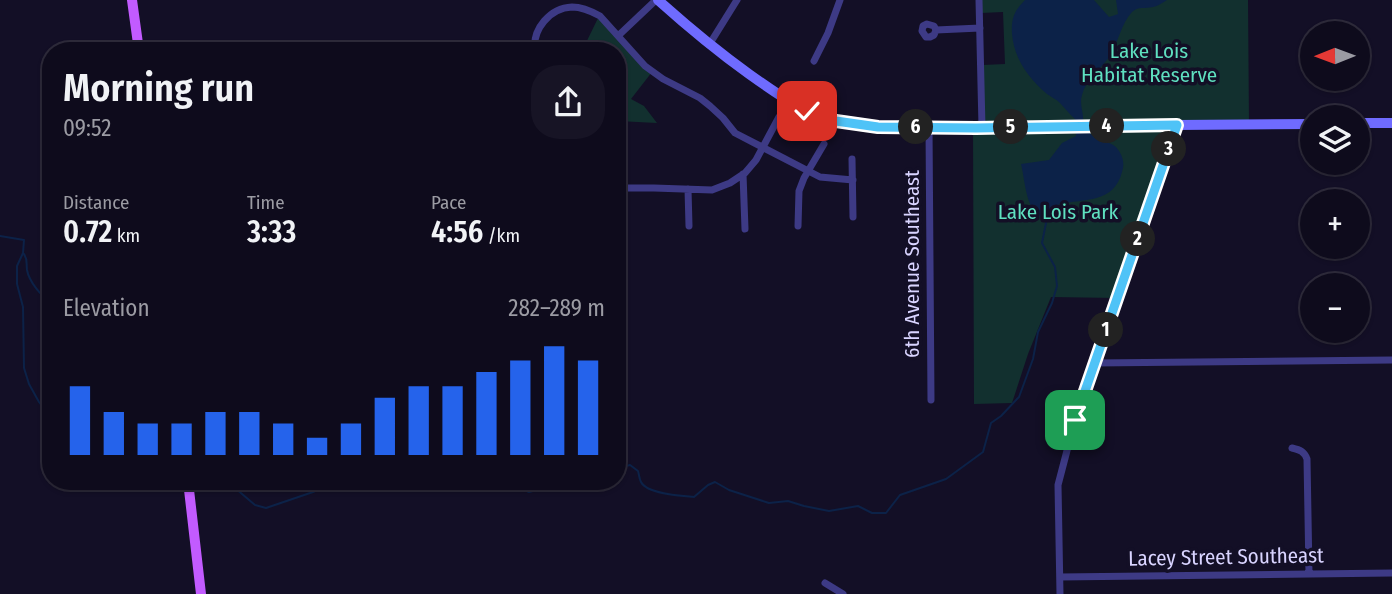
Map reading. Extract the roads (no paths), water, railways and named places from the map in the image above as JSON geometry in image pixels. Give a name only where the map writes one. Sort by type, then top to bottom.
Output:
[{"type":"main road","points":[[132,0],[138,42]]},
{"type":"main road","points":[[657,0],[709,45],[790,103],[853,125],[1003,127],[1300,124]]},
{"type":"main road","points":[[1370,123],[1392,123]]},
{"type":"main road","points":[[189,490],[201,594]]},
{"type":"street","points":[[619,36],[657,0]]},
{"type":"street","points":[[709,45],[737,0]]},
{"type":"street","points":[[814,61],[840,0]]},
{"type":"street","points":[[979,0],[982,127]]},
{"type":"street","points":[[535,42],[544,21],[562,9],[572,7],[600,16],[624,42]]},
{"type":"street","points":[[936,30],[980,28]]},
{"type":"street","points":[[626,44],[653,72],[699,98],[723,118],[735,133],[820,177],[853,180]]},
{"type":"street","points":[[626,188],[712,190],[730,183],[756,160],[779,117]]},
{"type":"street","points":[[1060,594],[1058,485],[1075,420],[1177,125]]},
{"type":"street","name":"6th Avenue Southeast","points":[[929,127],[931,400]]},
{"type":"street","points":[[798,226],[799,191],[824,144]]},
{"type":"street","points":[[852,159],[853,217]]},
{"type":"street","points":[[743,174],[745,229]]},
{"type":"street","points":[[688,189],[689,226]]},
{"type":"street","points":[[1094,363],[1392,360]]},
{"type":"street","points":[[1292,448],[1301,450],[1307,459],[1308,573]]},
{"type":"street","name":"Lacey Street Southeast","points":[[1060,577],[1392,573]]},
{"type":"street","points":[[825,583],[843,594]]},
{"type":"water","points":[[1025,0],[1094,0],[1109,17],[1118,14],[1116,0],[1167,0],[1155,7],[1139,8],[1132,12],[1110,56],[1090,79],[1082,95],[1083,122],[1087,129],[1095,137],[1116,147],[1122,156],[1123,169],[1118,182],[1097,198],[1059,204],[1047,220],[1034,211],[1030,204],[1021,164],[1049,160],[1062,143],[1076,136],[1075,119],[1034,81],[1019,59],[1013,43],[1012,24],[1016,12]]},
{"type":"waterway","points":[[626,466],[630,465],[638,471],[644,486],[665,494],[694,497],[715,482],[729,490],[769,503],[788,501],[829,511],[858,506],[872,513],[886,513],[900,495],[946,479],[983,452],[991,423],[1019,397],[1033,359],[1038,332],[1057,286],[1055,267],[1042,243],[1047,218]]},
{"type":"waterway","points":[[0,236],[24,240],[23,253],[17,266],[17,284],[23,307],[24,368],[29,384],[42,406]]},
{"type":"waterway","points":[[24,254],[28,274],[42,295]]},
{"type":"waterway","points":[[237,490],[255,505],[266,508],[317,490]]},
{"type":"waterway","points":[[525,490],[536,490]]},
{"type":"park label","name":"Lake Lois Habitat Reserve","points":[[1149,63]]},
{"type":"park label","name":"Lake Lois Park","points":[[1058,212]]}]
